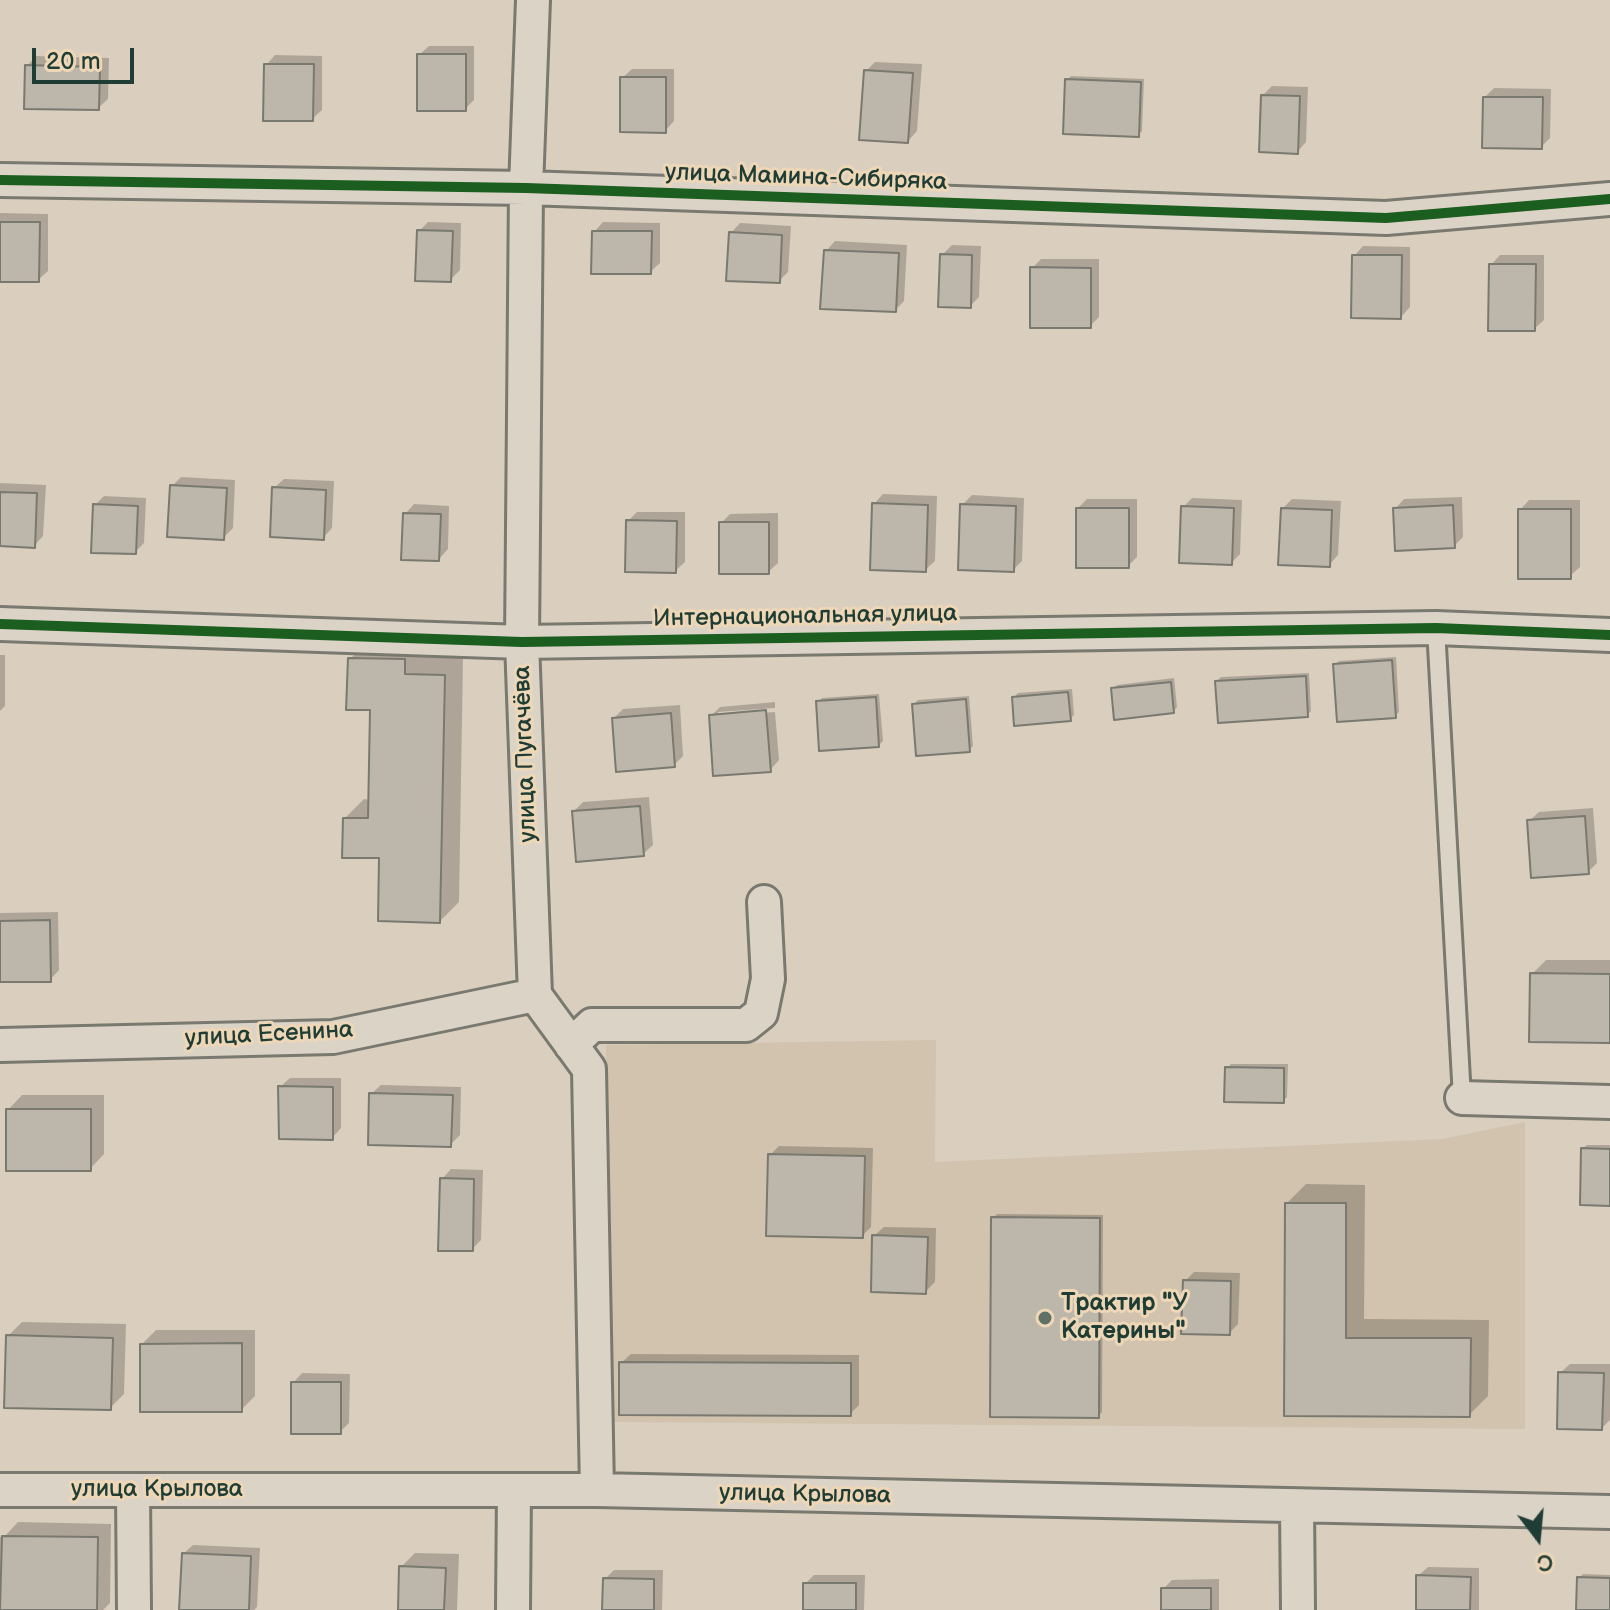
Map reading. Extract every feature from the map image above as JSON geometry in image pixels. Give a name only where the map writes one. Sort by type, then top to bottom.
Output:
[{"type":"street","name":"улица Пугачёва","points":[[533,0],[526,188],[522,642],[535,995]]},
{"type":"street","name":"улица Мамина-Сибиряка","points":[[0,180],[526,188],[1386,218],[1610,199]]},
{"type":"street","name":"Интернациональная улица","points":[[0,624],[522,642],[1436,628],[1610,635]]},
{"type":"street","points":[[571,1045],[592,1025],[746,1025],[761,1013],[768,979],[764,902]]},
{"type":"street","points":[[535,995],[589,1069],[597,1490]]},
{"type":"street","name":"улица Есенина","points":[[0,1045],[333,1037],[535,995]]},
{"type":"street","points":[[1462,1098],[1610,1102]]},
{"type":"street","name":"улица Крылова","points":[[0,1490],[597,1490],[1610,1512]]},
{"type":"street","points":[[133,1490],[134,1610]]},
{"type":"street","points":[[513,1610],[514,1490]]},
{"type":"street","points":[[1297,1506],[1298,1610]]},
{"type":"lane","points":[[1436,628],[1462,1098]]},
{"type":"shaded area","points":[[936,1040],[935,1162],[1442,1139],[1525,1122],[1525,1429],[614,1422],[606,1045]]},
{"type":"building","points":[[417,54],[466,54],[466,111],[417,111]]},
{"type":"building","points":[[264,64],[314,64],[313,121],[263,121]]},
{"type":"building","points":[[25,65],[100,67],[99,110],[24,109]]},
{"type":"building","points":[[864,70],[913,73],[908,143],[859,140]]},
{"type":"building","points":[[620,77],[666,77],[666,133],[620,132]]},
{"type":"building","points":[[1065,79],[1141,82],[1139,137],[1063,134]]},
{"type":"building","points":[[1261,95],[1300,96],[1298,154],[1259,152]]},
{"type":"building","points":[[1483,97],[1543,97],[1542,149],[1482,148]]},
{"type":"building","points":[[0,222],[40,222],[39,282],[0,282]]},
{"type":"building","points":[[417,230],[453,231],[451,282],[415,281]]},
{"type":"building","points":[[592,231],[652,231],[651,274],[591,274]]},
{"type":"building","points":[[729,232],[782,235],[780,283],[726,281]]},
{"type":"building","points":[[824,250],[899,253],[896,312],[820,309]]},
{"type":"building","points":[[940,254],[972,255],[971,308],[938,307]]},
{"type":"building","points":[[1352,255],[1402,255],[1401,319],[1351,318]]},
{"type":"building","points":[[1489,264],[1536,264],[1535,331],[1488,331]]},
{"type":"building","points":[[1030,267],[1091,268],[1091,328],[1030,328]]},
{"type":"building","points":[[170,485],[227,488],[224,540],[167,537]]},
{"type":"building","points":[[272,487],[326,490],[324,540],[270,537]]},
{"type":"building","points":[[0,492],[37,493],[35,548],[0,546]]},
{"type":"building","points":[[872,503],[928,505],[926,572],[870,570]]},
{"type":"building","points":[[93,504],[138,506],[136,554],[91,553]]},
{"type":"building","points":[[960,504],[1016,506],[1014,572],[958,570]]},
{"type":"building","points":[[1453,505],[1455,548],[1395,551],[1393,508]]},
{"type":"building","points":[[1181,506],[1234,508],[1232,565],[1179,563]]},
{"type":"building","points":[[1076,508],[1129,508],[1129,568],[1076,568]]},
{"type":"building","points":[[1281,508],[1332,510],[1330,567],[1278,565]]},
{"type":"building","points":[[1518,509],[1571,509],[1571,579],[1518,579]]},
{"type":"building","points":[[403,513],[441,514],[439,561],[401,560]]},
{"type":"building","points":[[626,520],[677,521],[676,573],[625,572]]},
{"type":"building","points":[[719,522],[769,522],[769,574],[719,574]]},
{"type":"building","points":[[348,658],[405,659],[405,674],[445,675],[440,923],[378,921],[379,858],[342,858],[343,818],[368,818],[370,710],[346,710]]},
{"type":"building","points":[[1392,660],[1396,718],[1337,722],[1333,664]]},
{"type":"building","points":[[1306,676],[1308,717],[1218,723],[1215,681]]},
{"type":"building","points":[[1171,682],[1174,713],[1114,720],[1111,688]]},
{"type":"building","points":[[1068,692],[1071,721],[1014,726],[1012,697]]},
{"type":"building","points":[[876,697],[879,747],[819,751],[816,701]]},
{"type":"building","points":[[966,699],[970,752],[916,756],[912,704]]},
{"type":"building","points":[[766,710],[771,772],[713,776],[709,715]]},
{"type":"building","points":[[671,713],[675,767],[616,772],[612,718]]},
{"type":"building","points":[[640,806],[644,856],[576,862],[572,811]]},
{"type":"building","points":[[1585,816],[1589,874],[1531,878],[1527,820]]},
{"type":"building","points":[[50,920],[51,982],[0,982],[0,921]]},
{"type":"building","points":[[1530,973],[1610,974],[1610,1043],[1529,1042]]},
{"type":"building","points":[[1225,1067],[1284,1068],[1284,1103],[1224,1102]]},
{"type":"building","points":[[278,1086],[333,1087],[333,1140],[279,1139]]},
{"type":"building","points":[[369,1093],[453,1095],[451,1147],[368,1145]]},
{"type":"building","points":[[6,1109],[91,1109],[91,1171],[6,1171]]},
{"type":"building","points":[[1581,1148],[1610,1149],[1610,1206],[1580,1205]]},
{"type":"building","points":[[768,1154],[865,1156],[863,1238],[766,1236]]},
{"type":"building","points":[[440,1178],[474,1179],[473,1251],[438,1251]]},
{"type":"building","points":[[1285,1203],[1346,1203],[1346,1338],[1471,1338],[1470,1417],[1284,1416]]},
{"type":"building","name":"Трактир \"У Катерины\"","points":[[991,1217],[1100,1218],[1099,1418],[990,1417]]},
{"type":"building","points":[[872,1235],[928,1237],[926,1294],[871,1292]]},
{"type":"building","points":[[1183,1280],[1231,1281],[1230,1335],[1181,1334]]},
{"type":"building","points":[[6,1335],[113,1338],[111,1410],[4,1408]]},
{"type":"building","points":[[242,1343],[242,1412],[140,1412],[140,1344]]},
{"type":"building","points":[[619,1362],[851,1363],[851,1416],[619,1415]]},
{"type":"building","points":[[1558,1372],[1604,1373],[1602,1430],[1557,1429]]},
{"type":"building","points":[[291,1382],[341,1382],[341,1434],[291,1434]]},
{"type":"building","points":[[2,1536],[98,1537],[97,1610],[0,1610]]},
{"type":"building","points":[[182,1553],[251,1556],[249,1610],[179,1610]]},
{"type":"building","points":[[399,1566],[446,1568],[444,1610],[398,1610]]},
{"type":"building","points":[[1416,1575],[1471,1577],[1470,1610],[1416,1610]]},
{"type":"building","points":[[1577,1577],[1610,1578],[1610,1610],[1576,1610]]},
{"type":"building","points":[[603,1578],[654,1579],[654,1610],[602,1610]]},
{"type":"building","points":[[803,1583],[856,1583],[856,1610],[803,1610]]},
{"type":"building","points":[[1161,1588],[1211,1588],[1211,1610],[1161,1610]]},
{"type":"cycle path","points":[[0,180],[526,188],[1386,218],[1610,199]]},
{"type":"cycle path","points":[[0,624],[522,642],[1436,628],[1610,635]]},
{"type":"place","name":"Трактир \"У Катерины\"","points":[[1045,1318]]}]
